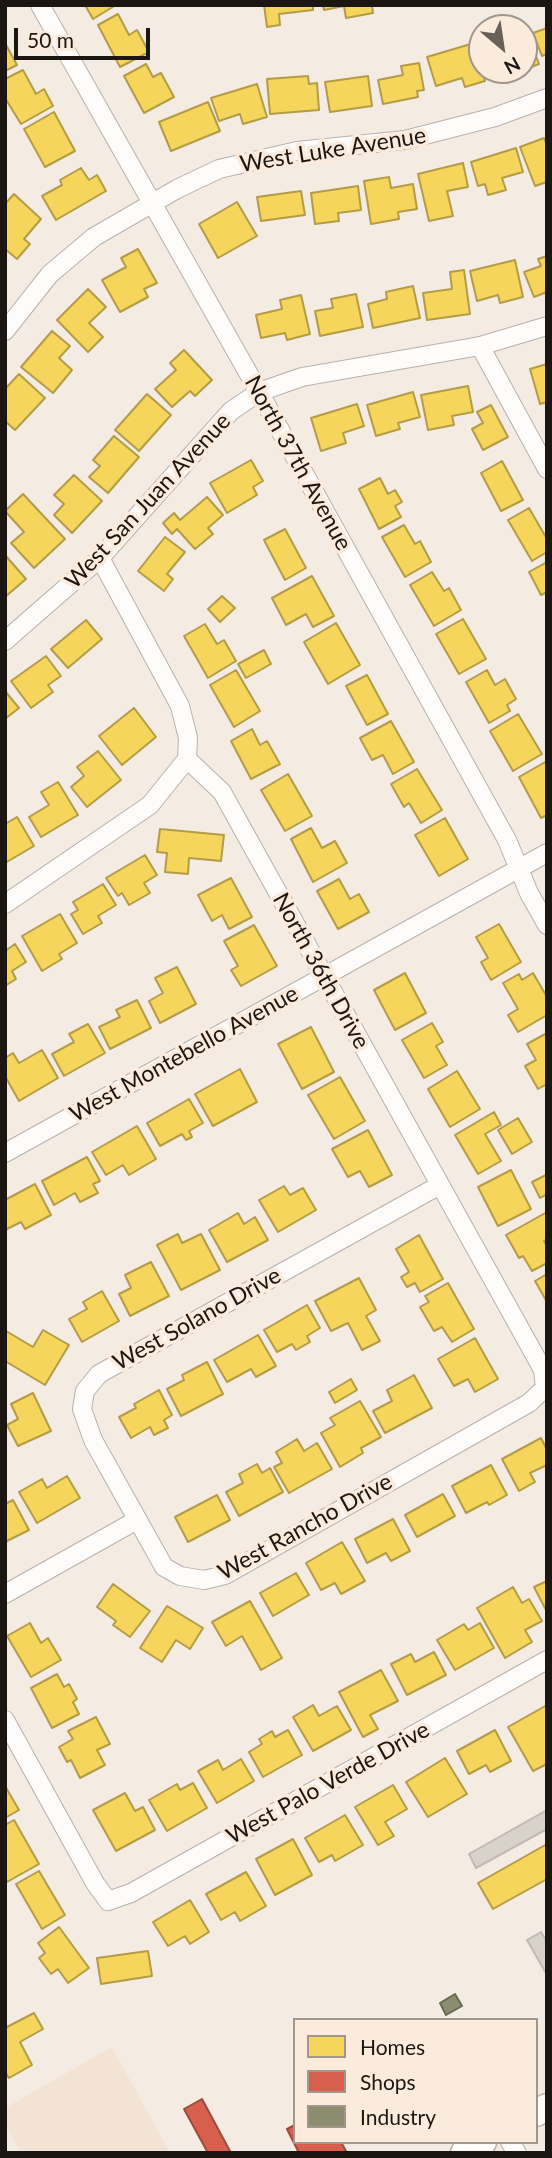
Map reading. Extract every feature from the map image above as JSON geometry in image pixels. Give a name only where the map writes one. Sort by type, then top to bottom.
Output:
[{"type":"main road","points":[[464,2153],[480,2144]]},
{"type":"street","name":"North 37th Avenue","points":[[40,5],[153,202],[507,840],[529,893],[547,925]]},
{"type":"street","name":"West Luke Avenue","points":[[5,331],[50,274],[94,237],[153,202],[219,169],[297,151],[405,140],[495,117],[547,98]]},
{"type":"street","name":"West San Juan Avenue","points":[[5,641],[37,616],[100,558],[208,435],[231,411],[259,392],[302,377],[480,346],[547,326]]},
{"type":"street","points":[[480,346],[547,469]]},
{"type":"street","points":[[5,904],[150,805],[187,759],[188,738],[180,706],[100,558]]},
{"type":"street","name":"North 36th Drive","points":[[187,759],[222,792],[543,1370],[545,1388]]},
{"type":"street","name":"West Montebello Avenue","points":[[5,1153],[547,853]]},
{"type":"street","name":"West Solano Drive","points":[[137,1520],[93,1440],[82,1409],[85,1391],[99,1374],[440,1185]]},
{"type":"street","name":"West Rancho Drive","points":[[137,1520],[164,1567],[180,1576],[204,1580],[225,1575],[529,1403],[545,1388]]},
{"type":"street","points":[[5,1594],[137,1520]]},
{"type":"street","name":"West Palo Verde Drive","points":[[5,1720],[95,1883],[108,1901],[131,1894],[547,1660]]},
{"type":"shaded area","points":[[112,2047],[170,2153],[21,2153],[5,2125],[5,2108]]},
{"type":"building: Homes","points":[[85,5],[116,5],[93,19]]},
{"type":"building: Homes","points":[[264,5],[313,5],[313,10],[279,14],[280,25],[267,27]]},
{"type":"building: Homes","points":[[323,5],[372,5],[373,13],[346,18],[344,6],[324,10]]},
{"type":"building: Homes","points":[[118,14],[129,35],[137,30],[149,52],[120,67],[98,25]]},
{"type":"building: Homes","points":[[547,28],[547,54],[542,56],[538,46],[538,31]]},
{"type":"building: Homes","points":[[5,43],[17,65],[5,71]]},
{"type":"building: Homes","points":[[468,45],[468,84],[475,84],[465,87],[462,78],[436,86],[427,57]]},
{"type":"building: Homes","points":[[419,63],[424,90],[417,91],[418,97],[383,104],[378,80],[403,75],[401,66]]},
{"type":"building: Homes","points":[[146,64],[153,77],[161,73],[174,97],[144,113],[124,76]]},
{"type":"building: Homes","points":[[23,70],[36,94],[44,89],[53,106],[21,124],[5,98],[5,79]]},
{"type":"building: Homes","points":[[308,76],[309,84],[317,83],[319,110],[270,114],[267,79]]},
{"type":"building: Homes","points":[[368,76],[372,106],[330,112],[325,82]]},
{"type":"building: Homes","points":[[257,84],[267,117],[243,124],[240,114],[219,121],[211,98]]},
{"type":"building: Homes","points":[[208,102],[220,131],[171,151],[159,122]]},
{"type":"building: Homes","points":[[54,112],[75,151],[45,167],[24,129]]},
{"type":"building: Homes","points":[[544,138],[547,145],[547,182],[535,186],[520,147]]},
{"type":"building: Homes","points":[[516,148],[523,172],[502,178],[506,190],[488,195],[485,184],[478,186],[471,162]]},
{"type":"building: Homes","points":[[463,163],[468,187],[447,191],[453,216],[429,221],[418,174]]},
{"type":"building: Homes","points":[[81,168],[89,180],[97,175],[106,191],[56,220],[42,196],[62,185],[60,180]]},
{"type":"building: Homes","points":[[389,177],[391,188],[413,184],[417,209],[398,212],[399,219],[371,224],[364,181]]},
{"type":"building: Homes","points":[[358,186],[361,210],[338,213],[339,221],[315,224],[311,193]]},
{"type":"building: Homes","points":[[301,191],[305,215],[261,221],[257,197]]},
{"type":"building: Homes","points":[[14,194],[41,219],[24,239],[30,244],[17,259],[5,249],[5,204]]},
{"type":"building: Homes","points":[[237,202],[257,236],[218,258],[199,224]]},
{"type":"building: Homes","points":[[138,249],[157,283],[144,289],[148,297],[120,312],[102,280],[126,267],[121,258]]},
{"type":"building: Homes","points":[[547,256],[547,292],[534,297],[524,272],[541,266],[538,259]]},
{"type":"building: Homes","points":[[515,260],[523,297],[500,303],[498,295],[477,301],[470,271]]},
{"type":"building: Homes","points":[[464,270],[470,314],[427,320],[423,293],[452,289],[450,272]]},
{"type":"building: Homes","points":[[413,286],[420,318],[373,328],[368,304],[387,299],[386,292]]},
{"type":"building: Homes","points":[[88,289],[106,307],[89,323],[103,337],[88,352],[57,320]]},
{"type":"building: Homes","points":[[356,294],[363,327],[320,336],[315,311],[333,308],[331,299]]},
{"type":"building: Homes","points":[[301,295],[310,334],[287,340],[285,333],[261,338],[256,315],[282,309],[280,300]]},
{"type":"building: Homes","points":[[52,331],[70,346],[59,358],[72,370],[53,393],[21,367]]},
{"type":"building: Homes","points":[[184,350],[212,380],[195,396],[190,391],[172,407],[155,389],[176,370],[170,363]]},
{"type":"building: Homes","points":[[547,364],[547,402],[540,404],[530,369]]},
{"type":"building: Homes","points":[[19,374],[45,398],[15,430],[5,421],[5,389]]},
{"type":"building: Homes","points":[[468,386],[473,412],[452,416],[454,425],[428,430],[421,395]]},
{"type":"building: Homes","points":[[413,392],[420,417],[398,423],[400,429],[376,436],[367,405]]},
{"type":"building: Homes","points":[[147,394],[171,415],[139,451],[115,430]]},
{"type":"building: Homes","points":[[357,404],[364,426],[343,433],[346,443],[321,451],[311,418]]},
{"type":"building: Homes","points":[[491,405],[508,437],[483,450],[472,429],[483,423],[477,412]]},
{"type":"building: Homes","points":[[114,436],[139,457],[108,493],[89,477],[100,466],[93,460]]},
{"type":"building: Homes","points":[[251,460],[263,481],[253,487],[257,495],[227,513],[210,483]]},
{"type":"building: Homes","points":[[502,461],[523,500],[501,511],[481,473]]},
{"type":"building: Homes","points":[[74,475],[102,501],[72,533],[54,515],[64,504],[54,495]]},
{"type":"building: Homes","points":[[380,478],[388,494],[395,490],[402,502],[395,506],[401,517],[379,529],[359,489]]},
{"type":"building: Homes","points":[[23,494],[65,539],[34,568],[11,543],[24,532],[5,511]]},
{"type":"building: Homes","points":[[207,497],[223,515],[208,528],[213,534],[195,549],[177,529],[172,534],[163,523],[174,513],[180,520]]},
{"type":"building: Homes","points":[[529,508],[547,539],[547,552],[532,561],[508,520]]},
{"type":"building: Homes","points":[[404,525],[415,544],[420,541],[431,562],[405,577],[382,537]]},
{"type":"building: Homes","points":[[285,529],[306,568],[285,580],[264,540]]},
{"type":"building: Homes","points":[[165,537],[185,552],[167,574],[173,579],[164,591],[138,571]]},
{"type":"building: Homes","points":[[5,555],[26,579],[5,597]]},
{"type":"building: Homes","points":[[547,562],[547,592],[541,595],[529,572]]},
{"type":"building: Homes","points":[[432,572],[444,591],[449,588],[461,610],[434,626],[410,585]]},
{"type":"building: Homes","points":[[312,576],[334,616],[313,627],[306,614],[286,625],[272,598]]},
{"type":"building: Homes","points":[[222,596],[235,608],[220,622],[208,609]]},
{"type":"building: Homes","points":[[463,619],[486,659],[459,674],[436,634]]},
{"type":"building: Homes","points":[[86,620],[102,639],[68,668],[51,649]]},
{"type":"building: Homes","points":[[336,623],[360,665],[328,684],[304,642]]},
{"type":"building: Homes","points":[[205,624],[217,644],[224,640],[236,661],[208,678],[184,636]]},
{"type":"building: Homes","points":[[264,650],[271,664],[246,678],[238,664]]},
{"type":"building: Homes","points":[[46,656],[61,676],[48,685],[53,692],[31,708],[11,681]]},
{"type":"building: Homes","points":[[236,670],[260,711],[234,727],[210,685]]},
{"type":"building: Homes","points":[[487,670],[495,685],[505,679],[516,699],[507,705],[510,711],[489,723],[466,682]]},
{"type":"building: Homes","points":[[367,675],[388,714],[367,725],[346,686]]},
{"type":"building: Homes","points":[[5,691],[19,708],[5,719]]},
{"type":"building: Homes","points":[[134,708],[156,737],[122,765],[99,736]]},
{"type":"building: Homes","points":[[518,714],[542,754],[513,771],[490,731]]},
{"type":"building: Homes","points":[[391,721],[414,762],[393,774],[383,755],[372,760],[360,738]]},
{"type":"building: Homes","points":[[252,729],[260,745],[267,741],[280,764],[251,779],[231,741]]},
{"type":"building: Homes","points":[[98,751],[121,780],[87,807],[71,787],[84,776],[77,767]]},
{"type":"building: Homes","points":[[547,761],[547,815],[541,818],[519,777]]},
{"type":"building: Homes","points":[[417,769],[442,810],[421,823],[409,803],[404,807],[391,784]]},
{"type":"building: Homes","points":[[288,774],[312,816],[285,831],[261,790]]},
{"type":"building: Homes","points":[[58,782],[78,815],[41,837],[29,817],[49,805],[41,792]]},
{"type":"building: Homes","points":[[17,817],[34,846],[5,863],[5,824]]},
{"type":"building: Homes","points":[[445,818],[468,859],[439,876],[415,835]]},
{"type":"building: Homes","points":[[311,828],[322,848],[335,841],[347,863],[313,882],[291,839]]},
{"type":"building: Homes","points":[[160,829],[224,835],[221,861],[189,858],[188,874],[165,872],[167,853],[157,852]]},
{"type":"building: Homes","points":[[145,855],[157,875],[144,883],[150,893],[129,905],[122,893],[118,896],[106,878]]},
{"type":"building: Homes","points":[[231,878],[252,917],[229,929],[222,915],[212,921],[198,895]]},
{"type":"building: Homes","points":[[339,879],[350,899],[359,894],[369,912],[338,929],[317,891]]},
{"type":"building: Homes","points":[[103,884],[116,905],[98,916],[102,923],[83,934],[71,914],[78,910],[73,902]]},
{"type":"building: Homes","points":[[60,914],[77,943],[59,954],[62,959],[42,971],[22,936]]},
{"type":"building: Homes","points":[[499,924],[521,962],[491,980],[481,962],[488,958],[476,937]]},
{"type":"building: Homes","points":[[254,925],[277,966],[241,986],[231,970],[238,966],[224,941]]},
{"type":"building: Homes","points":[[15,944],[26,962],[12,971],[16,979],[5,986],[5,951]]},
{"type":"building: Homes","points":[[177,967],[196,1004],[160,1023],[149,1001],[163,993],[155,978]]},
{"type":"building: Homes","points":[[405,973],[426,1013],[395,1030],[374,990]]},
{"type":"building: Homes","points":[[533,973],[547,997],[547,1015],[518,1032],[508,1015],[518,1009],[503,983],[519,974],[522,980]]},
{"type":"building: Homes","points":[[137,1000],[151,1028],[110,1049],[99,1027],[120,1017],[116,1010]]},
{"type":"building: Homes","points":[[432,1023],[443,1042],[436,1046],[447,1065],[424,1078],[402,1040]]},
{"type":"building: Homes","points":[[88,1024],[105,1053],[64,1076],[52,1054],[74,1042],[69,1034]]},
{"type":"building: Homes","points":[[311,1027],[334,1072],[302,1089],[278,1044]]},
{"type":"building: Homes","points":[[547,1033],[547,1084],[538,1089],[525,1066],[536,1060],[527,1044]]},
{"type":"building: Homes","points":[[42,1050],[58,1078],[19,1101],[5,1076],[5,1058],[13,1053],[19,1063]]},
{"type":"building: Homes","points":[[240,1069],[257,1102],[213,1126],[195,1094]]},
{"type":"building: Homes","points":[[457,1071],[480,1109],[450,1127],[428,1089]]},
{"type":"building: Homes","points":[[340,1077],[365,1121],[334,1139],[308,1095]]},
{"type":"building: Homes","points":[[189,1099],[203,1123],[189,1131],[192,1137],[186,1140],[182,1134],[160,1146],[147,1123]]},
{"type":"building: Homes","points":[[494,1112],[501,1125],[485,1134],[501,1161],[478,1174],[455,1135]]},
{"type":"building: Homes","points":[[518,1118],[532,1142],[512,1154],[498,1130]]},
{"type":"building: Homes","points":[[137,1126],[156,1159],[129,1175],[123,1165],[106,1175],[92,1152]]},
{"type":"building: Homes","points":[[368,1130],[392,1175],[369,1187],[360,1171],[348,1177],[332,1149]]},
{"type":"building: Homes","points":[[87,1157],[100,1181],[93,1184],[98,1193],[80,1202],[75,1193],[54,1205],[42,1181]]},
{"type":"building: Homes","points":[[511,1170],[531,1209],[498,1226],[478,1187]]},
{"type":"building: Homes","points":[[546,1175],[547,1194],[540,1198],[532,1182]]},
{"type":"building: Homes","points":[[35,1184],[51,1215],[25,1229],[21,1222],[5,1230],[5,1200]]},
{"type":"building: Homes","points":[[284,1186],[290,1195],[303,1188],[316,1210],[278,1232],[259,1200]]},
{"type":"building: Homes","points":[[547,1212],[547,1239],[544,1241],[547,1246],[547,1263],[532,1271],[523,1256],[519,1258],[506,1235]]},
{"type":"building: Homes","points":[[238,1213],[244,1224],[255,1217],[268,1240],[227,1262],[209,1230]]},
{"type":"building: Homes","points":[[178,1234],[182,1243],[201,1234],[220,1270],[181,1290],[157,1245]]},
{"type":"building: Homes","points":[[419,1235],[443,1279],[420,1292],[415,1283],[407,1287],[401,1277],[409,1272],[396,1249]]},
{"type":"building: Homes","points":[[151,1262],[169,1296],[130,1316],[119,1294],[131,1288],[125,1275]]},
{"type":"building: Homes","points":[[547,1274],[547,1302],[535,1281]]},
{"type":"building: Homes","points":[[359,1278],[376,1310],[366,1316],[380,1341],[362,1350],[348,1323],[331,1331],[315,1301]]},
{"type":"building: Homes","points":[[448,1283],[474,1329],[452,1342],[442,1327],[434,1331],[420,1307],[429,1302],[425,1296]]},
{"type":"building: Homes","points":[[102,1291],[119,1321],[82,1342],[69,1319],[87,1309],[83,1302]]},
{"type":"building: Homes","points":[[307,1305],[320,1328],[307,1336],[310,1342],[296,1350],[292,1344],[277,1352],[264,1330]]},
{"type":"building: Homes","points":[[43,1330],[69,1345],[45,1385],[5,1361],[6,1331],[33,1347]]},
{"type":"building: Homes","points":[[258,1335],[276,1366],[256,1377],[251,1369],[227,1382],[214,1360]]},
{"type":"building: Homes","points":[[475,1338],[498,1379],[475,1392],[468,1379],[454,1386],[438,1359]]},
{"type":"building: Homes","points":[[207,1362],[223,1394],[181,1416],[167,1389],[184,1380],[182,1375]]},
{"type":"building: Homes","points":[[414,1375],[432,1408],[385,1433],[373,1411],[392,1401],[387,1390]]},
{"type":"building: Homes","points":[[351,1379],[357,1390],[335,1403],[329,1392]]},
{"type":"building: Homes","points":[[159,1390],[172,1415],[164,1420],[168,1428],[154,1435],[150,1427],[131,1438],[119,1417],[136,1408],[134,1404]]},
{"type":"building: Homes","points":[[33,1393],[51,1431],[18,1446],[7,1425],[18,1419],[11,1404]]},
{"type":"building: Homes","points":[[360,1401],[381,1437],[361,1448],[363,1453],[340,1467],[321,1433],[335,1425],[330,1418]]},
{"type":"building: Homes","points":[[541,1438],[547,1450],[547,1465],[530,1473],[535,1482],[519,1491],[502,1459]]},
{"type":"building: Homes","points":[[297,1439],[304,1451],[317,1443],[332,1469],[289,1493],[274,1467],[282,1463],[276,1452]]},
{"type":"building: Homes","points":[[257,1464],[262,1473],[270,1468],[283,1492],[239,1516],[226,1492],[243,1483],[239,1474]]},
{"type":"building: Homes","points":[[491,1465],[507,1495],[466,1513],[452,1486]]},
{"type":"building: Homes","points":[[67,1476],[80,1498],[37,1523],[19,1492],[42,1479],[47,1488]]},
{"type":"building: Homes","points":[[443,1494],[455,1516],[417,1537],[405,1515]]},
{"type":"building: Homes","points":[[217,1495],[230,1520],[188,1542],[175,1517]]},
{"type":"building: Homes","points":[[13,1500],[29,1530],[5,1542],[5,1504]]},
{"type":"building: Homes","points":[[393,1519],[410,1551],[391,1561],[386,1553],[367,1563],[355,1539]]},
{"type":"building: Homes","points":[[342,1542],[365,1581],[341,1594],[335,1583],[321,1590],[306,1563]]},
{"type":"building: Homes","points":[[296,1573],[309,1595],[273,1616],[260,1593]]},
{"type":"building: Homes","points":[[547,1581],[547,1612],[534,1587]]},
{"type":"building: Homes","points":[[113,1584],[150,1611],[130,1637],[113,1625],[116,1621],[97,1607]]},
{"type":"building: Homes","points":[[513,1587],[522,1603],[529,1599],[542,1621],[525,1630],[532,1642],[505,1658],[477,1608]]},
{"type":"building: Homes","points":[[250,1601],[282,1658],[261,1670],[242,1636],[226,1646],[212,1622]]},
{"type":"building: Homes","points":[[167,1606],[203,1628],[190,1649],[176,1640],[162,1662],[140,1648]]},
{"type":"building: Homes","points":[[30,1623],[41,1643],[48,1638],[61,1660],[31,1677],[7,1636]]},
{"type":"building: Homes","points":[[480,1623],[494,1648],[455,1670],[437,1640],[464,1624],[468,1630]]},
{"type":"building: Homes","points":[[434,1652],[446,1675],[407,1695],[391,1664],[411,1654],[415,1662]]},
{"type":"building: Homes","points":[[381,1670],[398,1701],[370,1715],[378,1729],[363,1737],[339,1692]]},
{"type":"building: Homes","points":[[57,1674],[64,1687],[69,1684],[77,1699],[73,1702],[79,1714],[52,1728],[31,1688]]},
{"type":"building: Homes","points":[[313,1705],[319,1716],[337,1706],[351,1730],[313,1751],[293,1717]]},
{"type":"building: Homes","points":[[547,1705],[547,1764],[533,1771],[508,1727]]},
{"type":"building: Homes","points":[[96,1717],[110,1744],[97,1750],[105,1765],[80,1778],[71,1760],[67,1762],[59,1747],[73,1739],[68,1731]]},
{"type":"building: Homes","points":[[288,1730],[302,1755],[263,1777],[249,1752],[262,1744],[259,1739],[272,1731],[275,1737]]},
{"type":"building: Homes","points":[[495,1730],[511,1761],[490,1772],[486,1765],[469,1774],[457,1751]]},
{"type":"building: Homes","points":[[445,1758],[467,1794],[428,1817],[406,1782]]},
{"type":"building: Homes","points":[[241,1759],[254,1781],[217,1803],[198,1771],[218,1760],[223,1770]]},
{"type":"building: Homes","points":[[193,1783],[207,1808],[167,1831],[149,1800],[177,1784],[180,1790]]},
{"type":"building: Homes","points":[[393,1785],[407,1809],[385,1822],[394,1836],[378,1845],[355,1807]]},
{"type":"building: Homes","points":[[5,1786],[19,1810],[5,1818]]},
{"type":"building: Homes","points":[[125,1793],[135,1811],[143,1807],[155,1830],[116,1851],[93,1810]]},
{"type":"building: Homes","points":[[345,1815],[363,1845],[335,1861],[332,1855],[319,1862],[305,1838]]},
{"type":"building: Homes","points":[[14,1820],[39,1864],[7,1882],[5,1825]]},
{"type":"building: Homes","points":[[293,1839],[312,1875],[275,1895],[256,1859]]},
{"type":"building: Homes","points":[[547,1844],[547,1879],[493,1909],[478,1883]]},
{"type":"building: Homes","points":[[39,1871],[65,1915],[42,1929],[16,1884]]},
{"type":"building: Homes","points":[[246,1872],[266,1906],[240,1921],[235,1912],[221,1920],[206,1894]]},
{"type":"building: Homes","points":[[190,1900],[209,1932],[190,1944],[185,1936],[168,1946],[153,1922]]},
{"type":"building: Homes","points":[[59,1927],[89,1968],[68,1983],[58,1969],[51,1974],[39,1958],[45,1953],[38,1943]]},
{"type":"building: Homes","points":[[148,1951],[152,1976],[101,1984],[97,1958]]},
{"type":"building: Homes","points":[[34,2013],[43,2029],[20,2042],[32,2065],[9,2078],[5,2072],[5,2028]]},
{"type":"building: Shops","points":[[202,2099],[231,2153],[208,2153],[184,2109]]},
{"type":"building: Shops","points":[[293,2126],[293,2141],[287,2129]]},
{"type":"building: Shops","points":[[294,2144],[342,2144],[347,2153],[299,2153]]},
{"type":"building: Industry","points":[[455,1994],[462,2006],[446,2015],[440,2003]]},
{"type":"building: Other","points":[[547,1810],[547,1829],[476,1868],[469,1854]]},
{"type":"building: Other","points":[[541,1932],[547,1942],[547,1975],[527,1940]]}]
